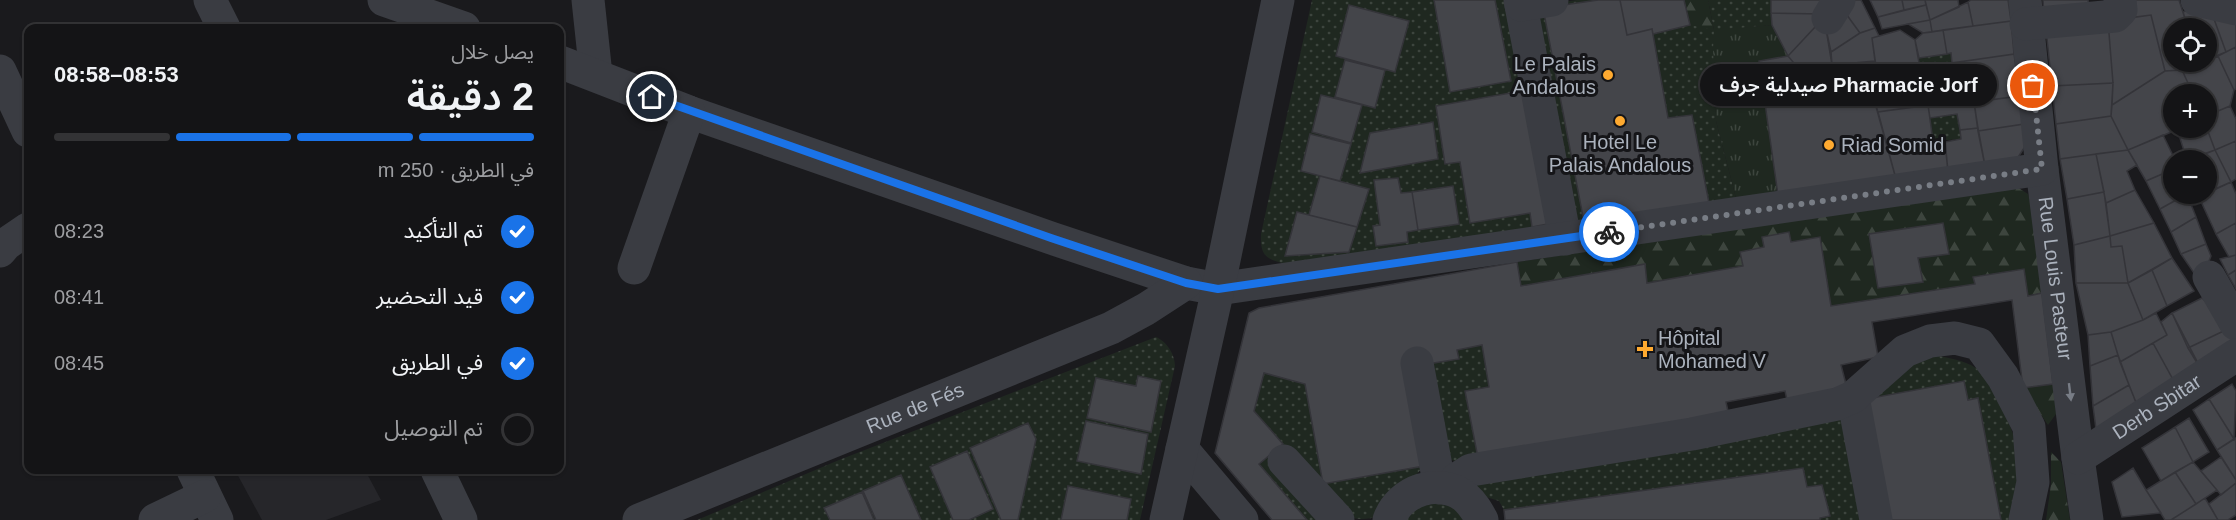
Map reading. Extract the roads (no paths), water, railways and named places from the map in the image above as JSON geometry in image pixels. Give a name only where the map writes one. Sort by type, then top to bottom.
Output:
[{"type":"street","points":[[210,0],[222,24]]},
{"type":"street","points":[[588,0],[596,75]]},
{"type":"street","points":[[1166,520],[1218,289],[1278,0]]},
{"type":"street","points":[[2025,12],[2115,16],[2121,10],[2120,0]]},
{"type":"street","points":[[394,2],[453,24]]},
{"type":"street","points":[[1531,2],[1565,239]]},
{"type":"street","name":"Rue Louis Pasteur","points":[[2025,12],[2042,169],[2087,520]]},
{"type":"street","points":[[564,63],[689,112],[1186,283],[1218,289],[2042,169]]},
{"type":"street","points":[[0,71],[24,122]]},
{"type":"street","points":[[634,268],[689,112]]},
{"type":"street","points":[[0,251],[24,232]]},
{"type":"street","points":[[2209,277],[2236,324]]},
{"type":"street","name":"Rue de Fés","points":[[639,520],[1111,328],[1186,283]]},
{"type":"street","points":[[1444,488],[1471,470],[1692,434],[1837,404],[1853,396],[1905,351],[1930,341],[1955,338],[1979,344],[2003,377],[2028,427],[2033,483],[2025,520]]},
{"type":"street","name":"Derb Sbitar","points":[[2076,447],[2236,356]]},
{"type":"street","points":[[1417,363],[1444,488]]},
{"type":"street","points":[[1853,396],[1876,520]]},
{"type":"street","points":[[2030,442],[2076,447]]},
{"type":"street","points":[[1182,449],[1242,520]]},
{"type":"street","points":[[1284,461],[1338,520]]},
{"type":"street","points":[[439,474],[460,520]]},
{"type":"street","points":[[1389,520],[1392,512],[1402,500],[1416,491],[1432,487],[1444,488],[1463,496],[1475,507],[1482,520]]},
{"type":"street","points":[[155,520],[205,495]]},
{"type":"place","name":"Le Palais Andalous","points":[[1608,75]]},
{"type":"place","name":"Pharmacie Jorf صيدلية جرف","points":[[2033,86]]},
{"type":"place","name":"Hotel Le Palais Andalous","points":[[1620,121]]},
{"type":"place","name":"Riad Somid","points":[[1829,145]]},
{"type":"place","name":"Hôpital Mohamed V","points":[[1645,349]]}]
